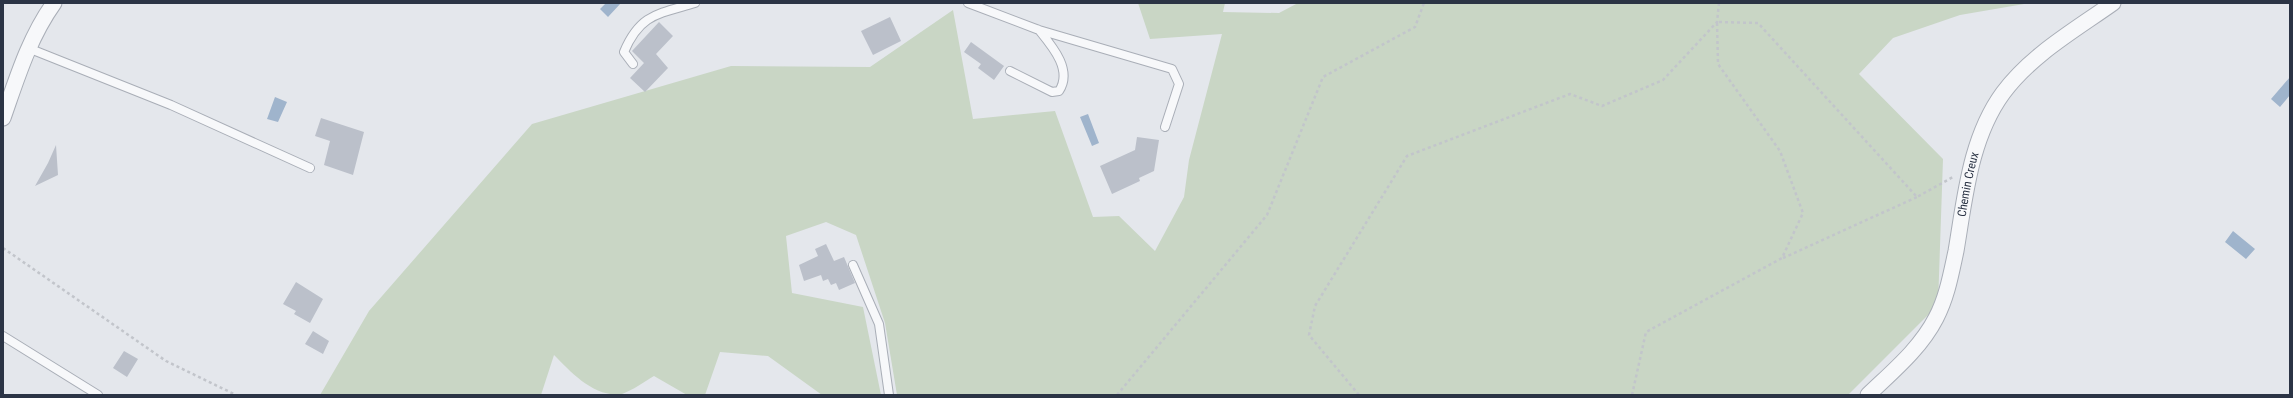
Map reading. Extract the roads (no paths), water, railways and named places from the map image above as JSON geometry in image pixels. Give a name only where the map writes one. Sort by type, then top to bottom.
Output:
[{"type":"street","points":[[3,118],[28,48],[38,25],[54,3]]},
{"type":"street","name":"Chemin Creux","points":[[1868,395],[1914,351],[1936,318],[1950,283],[1972,166],[1986,122],[2003,93],[2027,66],[2113,3]]},
{"type":"lane","points":[[633,64],[624,52],[630,37],[642,23],[656,14],[695,3]]},
{"type":"lane","points":[[968,3],[1039,30],[1172,69],[1179,84],[1165,127]]},
{"type":"lane","points":[[1010,71],[1052,92],[1059,90],[1064,84],[1063,69],[1055,50],[1039,30]]},
{"type":"lane","points":[[28,48],[172,105],[310,168]]},
{"type":"lane","points":[[853,265],[879,324],[889,395]]},
{"type":"lane","points":[[3,336],[98,395]]},
{"type":"water","points":[[606,3],[621,3],[608,17],[600,9]]},
{"type":"water","points":[[2290,77],[2290,95],[2280,107],[2271,99]]},
{"type":"water","points":[[275,97],[287,102],[278,122],[267,119]]},
{"type":"water","points":[[1088,114],[1099,143],[1092,146],[1080,117]]},
{"type":"water","points":[[2233,231],[2255,249],[2246,259],[2225,242]]}]
